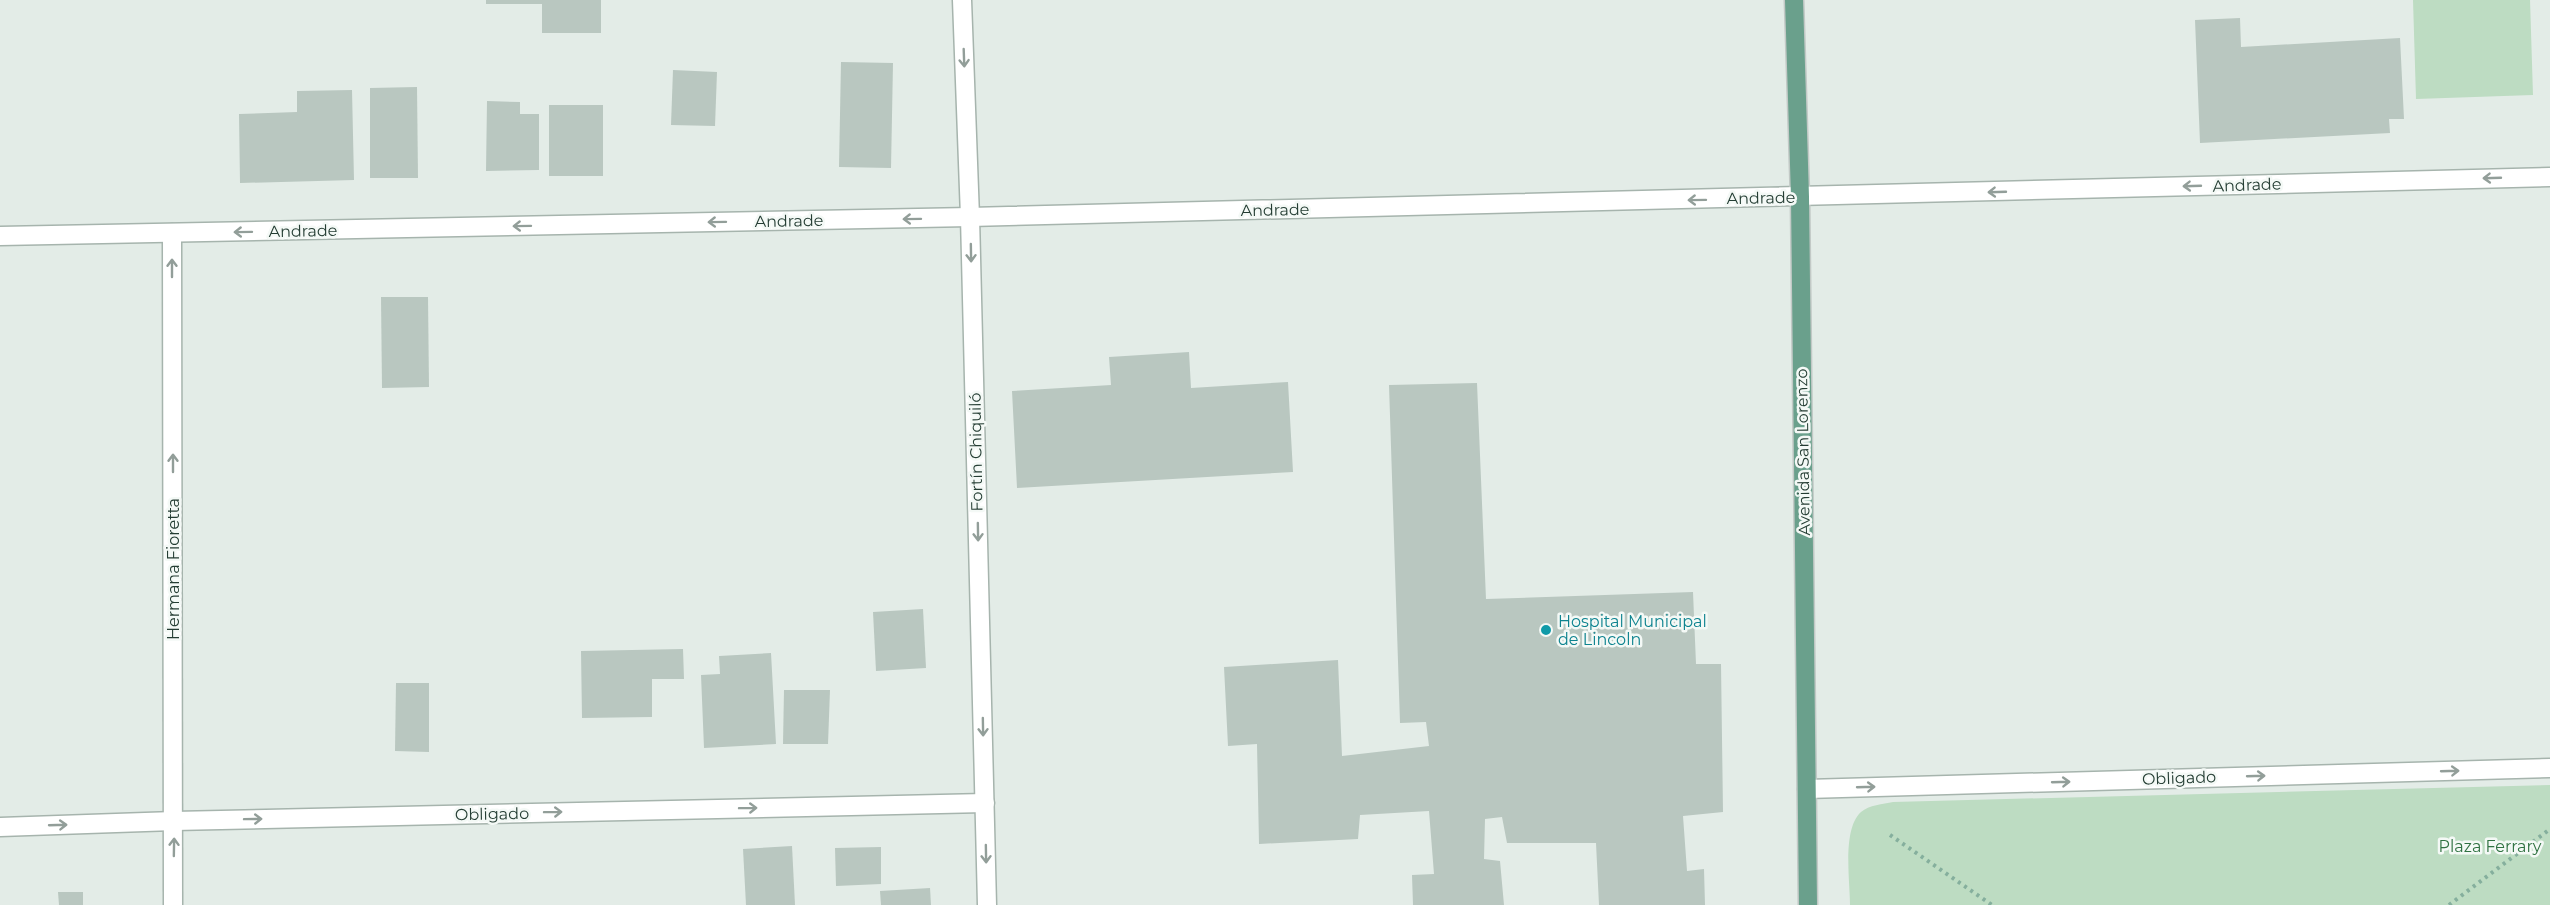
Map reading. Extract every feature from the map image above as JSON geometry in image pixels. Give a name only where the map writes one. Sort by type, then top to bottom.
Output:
[{"type":"main road","name":"Avenida San Lorenzo","points":[[1794,0],[1800,197],[1808,905]]},
{"type":"street","name":"Fortín Chiquiló","points":[[962,0],[970,217],[987,905]]},
{"type":"street","name":"Andrade","points":[[0,236],[970,217],[2550,177]]},
{"type":"street","name":"Hermana Fioretta","points":[[172,233],[173,905]]},
{"type":"street","name":"Obligado","points":[[1807,789],[2550,768]]},
{"type":"street","name":"Obligado","points":[[0,827],[174,820],[985,803]]},
{"type":"path","points":[[2450,905],[2550,830]]},
{"type":"path","points":[[1890,835],[1992,905]]},
{"type":"green space","points":[[2413,0],[2530,0],[2533,95],[2416,99]]},
{"type":"green space","name":"Plaza Ferrary","points":[[2550,785],[2550,905],[1850,905],[1848,856],[1851,830],[1855,820],[1861,812],[1868,808],[1893,802]]},
{"type":"building","points":[[486,0],[601,0],[601,33],[542,33],[542,4],[486,4]]},
{"type":"building","points":[[2240,18],[2241,47],[2400,38],[2404,119],[2389,119],[2390,133],[2200,143],[2195,20]]},
{"type":"building","points":[[841,62],[893,63],[891,168],[839,167]]},
{"type":"building","points":[[673,70],[717,72],[715,126],[671,125]]},
{"type":"building","points":[[417,87],[418,178],[370,178],[370,88]]},
{"type":"building","points":[[352,90],[354,180],[240,183],[239,114],[297,112],[297,91]]},
{"type":"building","points":[[487,101],[520,102],[520,114],[539,114],[539,170],[486,171]]},
{"type":"building","points":[[549,105],[603,105],[603,176],[549,176]]},
{"type":"building","points":[[381,297],[428,297],[429,387],[382,388]]},
{"type":"building","points":[[1189,352],[1191,388],[1288,382],[1293,472],[1017,488],[1012,391],[1111,385],[1109,357]]},
{"type":"building","name":"Hospital Municipal de Lincoln","points":[[1477,383],[1486,599],[1693,592],[1696,664],[1721,664],[1723,812],[1683,816],[1687,871],[1704,869],[1705,905],[1599,905],[1596,843],[1507,843],[1502,817],[1485,819],[1484,859],[1500,861],[1504,905],[1413,905],[1412,875],[1434,874],[1429,811],[1360,815],[1358,839],[1259,844],[1257,744],[1228,746],[1224,667],[1338,660],[1342,756],[1429,746],[1426,722],[1400,723],[1389,385]]},
{"type":"building","points":[[923,609],[926,668],[876,671],[873,612]]},
{"type":"building","points":[[683,649],[684,679],[652,679],[652,717],[582,718],[581,651]]},
{"type":"building","points":[[771,653],[776,744],[704,748],[701,675],[720,674],[719,656]]},
{"type":"building","points":[[396,683],[429,683],[429,752],[395,751]]},
{"type":"building","points":[[784,690],[830,690],[828,744],[783,744]]},
{"type":"building","points":[[792,846],[795,905],[746,905],[743,849]]},
{"type":"building","points":[[881,847],[881,884],[836,886],[835,848]]},
{"type":"building","points":[[930,888],[931,905],[881,905],[880,891]]},
{"type":"building","points":[[58,892],[83,892],[83,905],[59,905]]},
{"type":"place","name":"Hospital Municipal de Lincoln","points":[[1546,630]]}]
